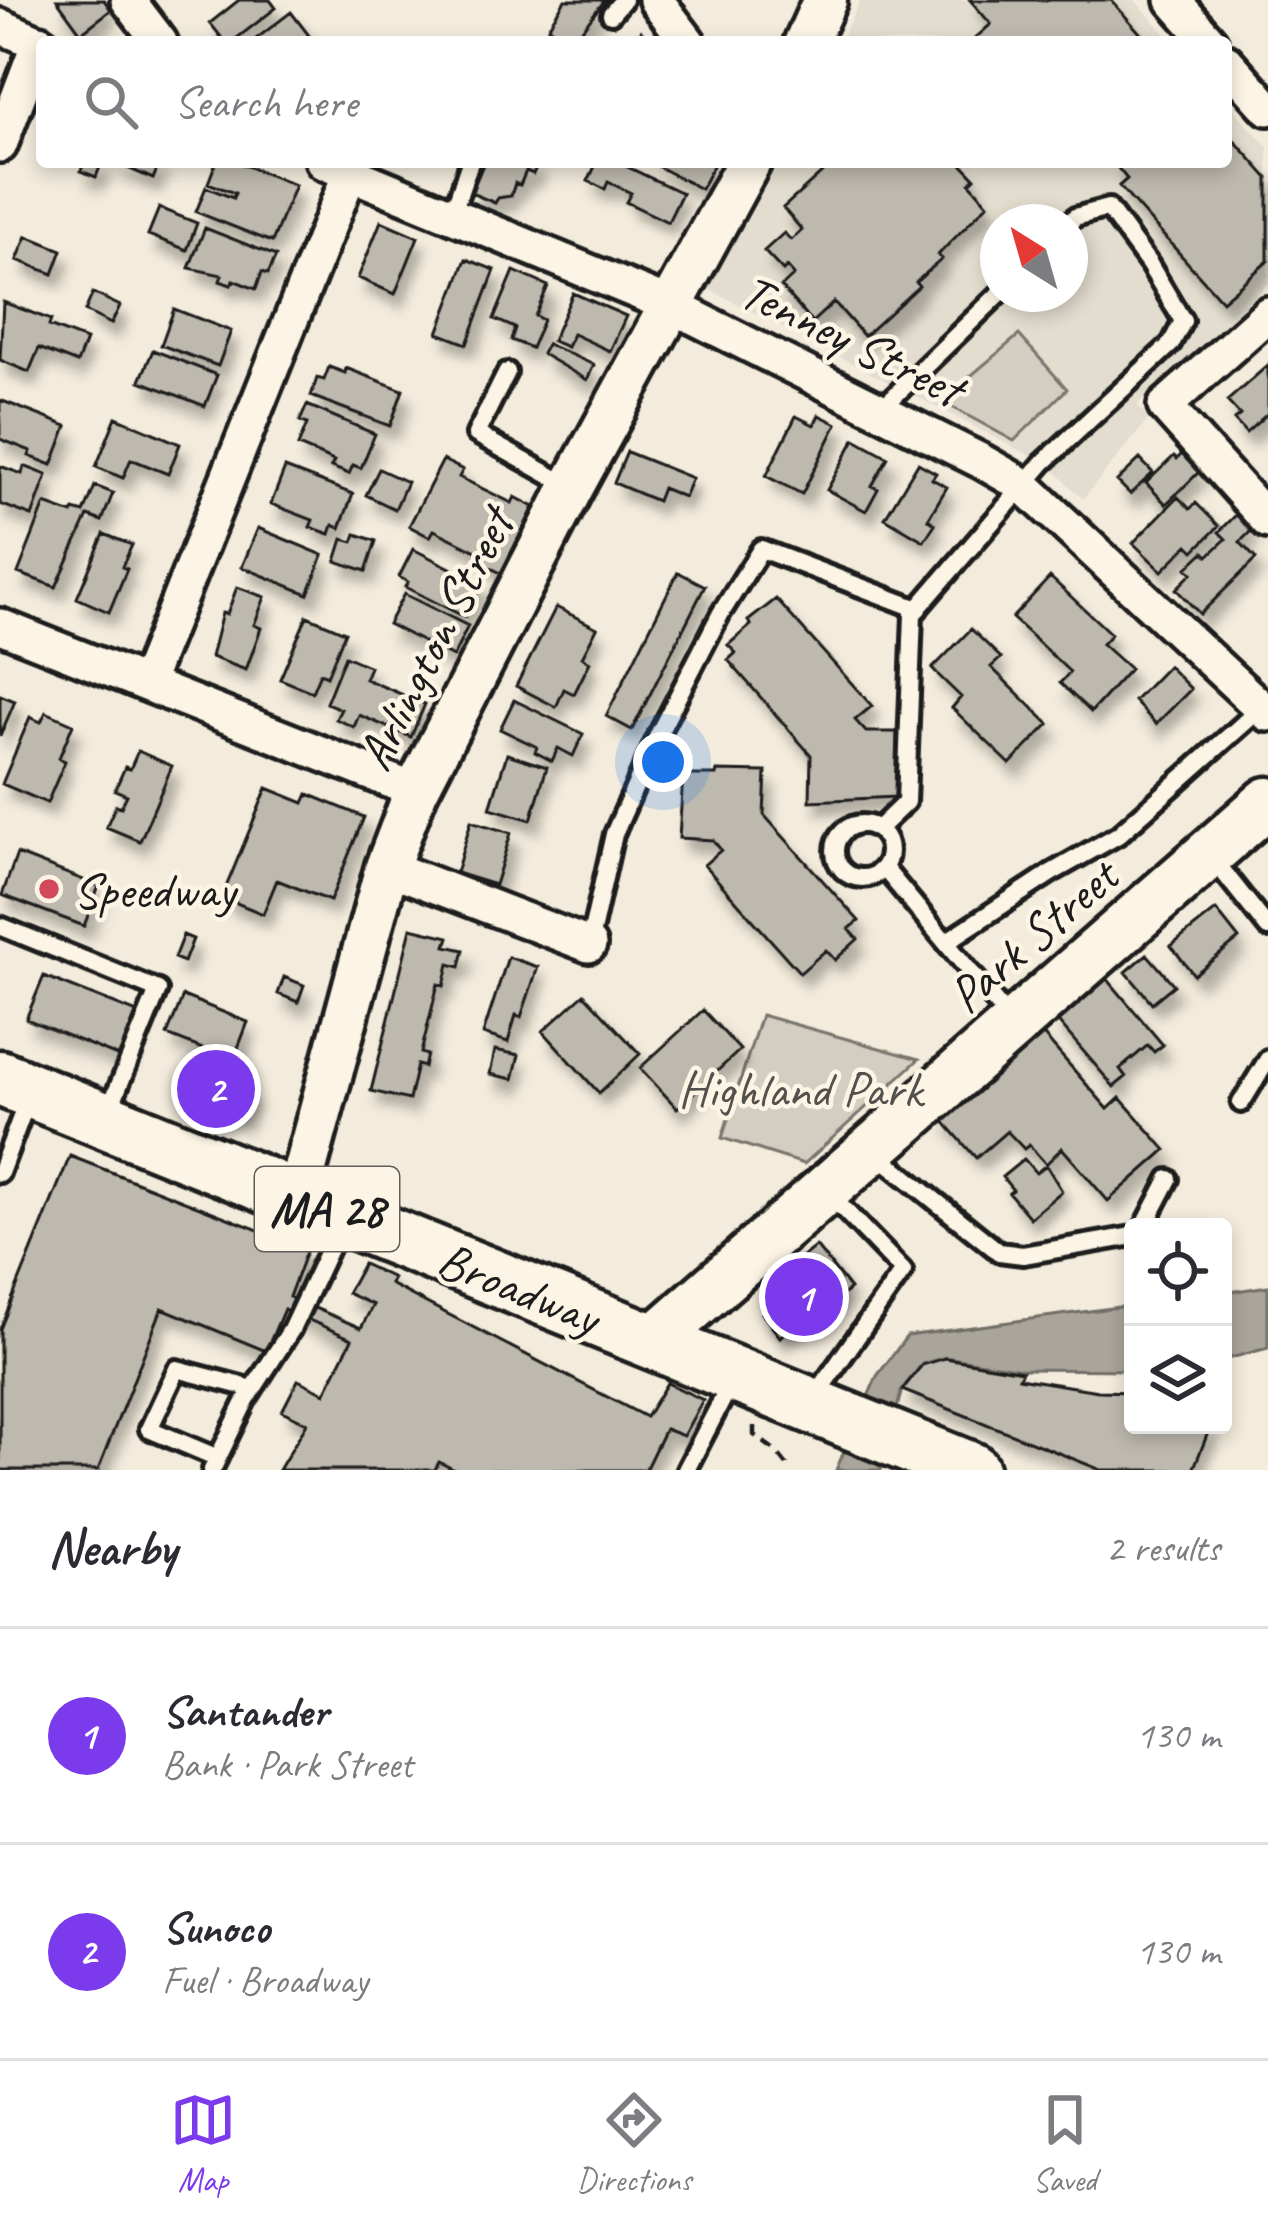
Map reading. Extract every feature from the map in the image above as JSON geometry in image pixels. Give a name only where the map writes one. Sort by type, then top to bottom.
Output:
[{"type":"main road","name":"Park Street","points":[[653,1341],[1268,802]]},
{"type":"main road","name":"Broadway","points":[[16,1084],[971,1470]]},
{"type":"street","points":[[128,0],[155,36]]},
{"type":"street","points":[[656,0],[683,36]]},
{"type":"street","points":[[809,36],[825,0]]},
{"type":"street","points":[[1173,0],[1205,36]]},
{"type":"street","points":[[0,26],[36,41]]},
{"type":"street","points":[[0,146],[36,53]]},
{"type":"street","points":[[1232,68],[1268,109]]},
{"type":"street","points":[[146,682],[336,168]]},
{"type":"street","name":"Tenney Street","points":[[336,168],[672,307],[1023,485],[1265,711]]},
{"type":"street","name":"Arlington Street","points":[[321,1207],[387,867],[416,791],[572,487],[746,168]]},
{"type":"street","points":[[1268,314],[1165,406],[1268,521]]},
{"type":"street","points":[[0,626],[416,791]]},
{"type":"street","points":[[387,867],[589,945]]},
{"type":"lane","points":[[452,215],[468,168]]},
{"type":"lane","points":[[879,828],[906,802],[913,614],[1023,485],[1171,344],[1183,321],[1149,263],[1108,208],[1088,213]]},
{"type":"lane","points":[[881,409],[981,312]]},
{"type":"lane","points":[[507,372],[476,434],[572,487]]},
{"type":"lane","points":[[589,945],[622,814],[721,613],[761,548],[918,608]]},
{"type":"lane","points":[[946,942],[1118,835],[1265,711]]},
{"type":"lane","points":[[858,823],[879,828],[890,847],[884,868],[866,879],[844,874],[833,855],[839,834],[858,823]]},
{"type":"lane","points":[[1210,854],[1268,928]]},
{"type":"lane","points":[[884,868],[1016,1026]]},
{"type":"lane","points":[[0,926],[158,989],[105,1120]]},
{"type":"lane","points":[[1241,1103],[1268,1059]]},
{"type":"lane","points":[[0,1173],[16,1084]]},
{"type":"lane","points":[[872,1150],[999,1252],[1023,1256],[1124,1238]]},
{"type":"lane","points":[[1149,1218],[1169,1179]]},
{"type":"lane","points":[[817,1407],[903,1271],[826,1191]]},
{"type":"lane","points":[[253,1389],[177,1369],[149,1429],[215,1464],[253,1389],[291,1330],[321,1207]]},
{"type":"lane","points":[[694,1467],[736,1375]]},
{"type":"shaded area","points":[[861,0],[1135,0],[1168,36],[842,36]]},
{"type":"shaded area","points":[[1232,108],[1268,147],[1268,284],[1137,405],[1149,419],[1083,499],[1050,466],[709,289],[773,168],[1232,168]]},
{"type":"shaded area","points":[[1268,1286],[1268,1348],[1232,1358],[1232,1292]]},
{"type":"shaded area","points":[[1124,1306],[1124,1370],[1022,1369],[945,1357],[922,1364],[902,1389],[881,1470],[836,1470],[877,1376],[907,1336]]},
{"type":"green space","points":[[1019,335],[1067,389],[1014,441],[941,401]]},
{"type":"green space","name":"Highland Park","points":[[761,1015],[919,1059],[804,1164],[722,1138]]},
{"type":"building","points":[[57,0],[104,0],[111,10],[81,33]]},
{"type":"building","points":[[239,0],[270,0],[276,8],[240,36],[220,36],[210,23]]},
{"type":"building","points":[[565,0],[605,0],[577,36],[562,36],[548,27]]},
{"type":"building","points":[[970,0],[1111,0],[1143,36],[978,36],[991,24]]},
{"type":"building","points":[[291,12],[309,36],[260,36]]},
{"type":"building","points":[[1232,138],[1268,178],[1268,261],[1222,301],[1119,186],[1127,179],[1118,168],[1232,168]]},
{"type":"building","points":[[82,168],[100,168],[96,177]]},
{"type":"building","points":[[128,168],[158,168],[153,179]]},
{"type":"building","points":[[214,168],[252,168],[295,185],[272,242],[196,212],[206,187],[233,198],[235,193],[208,183]]},
{"type":"building","points":[[481,168],[536,168],[533,174],[526,171],[520,185],[515,183],[511,196],[495,203],[471,193]]},
{"type":"building","points":[[594,168],[630,168],[682,193],[668,222],[626,202],[631,193],[608,182],[605,189],[588,181]]},
{"type":"building","points":[[661,168],[712,168],[701,189]]},
{"type":"building","points":[[827,168],[966,168],[975,178],[970,183],[988,204],[980,204],[980,212],[938,255],[942,259],[916,282],[919,286],[864,336],[834,302],[812,322],[781,287],[794,275],[787,267],[783,271],[764,251],[784,233],[791,240],[802,230],[783,208]]},
{"type":"building","points":[[159,208],[197,223],[187,250],[148,235]]},
{"type":"building","points":[[381,221],[418,237],[395,294],[358,278]]},
{"type":"building","points":[[205,228],[276,256],[268,274],[262,272],[256,289],[233,280],[231,285],[220,281],[222,275],[189,268]]},
{"type":"building","points":[[27,236],[62,250],[53,274],[17,260]]},
{"type":"building","points":[[466,259],[495,270],[467,344],[438,333]]},
{"type":"building","points":[[514,271],[548,286],[535,316],[543,320],[531,348],[511,340],[515,328],[494,319]]},
{"type":"building","points":[[93,293],[120,306],[111,324],[85,311]]},
{"type":"building","points":[[573,293],[626,316],[610,351],[573,334],[567,347],[552,341]]},
{"type":"building","points":[[3,302],[51,320],[49,326],[86,340],[77,363],[39,348],[29,372],[0,360]]},
{"type":"building","points":[[174,309],[231,331],[218,366],[161,345]]},
{"type":"building","points":[[547,344],[594,365],[587,380],[542,354]]},
{"type":"building","points":[[153,350],[217,375],[205,406],[140,381]]},
{"type":"building","points":[[1268,365],[1268,413],[1246,433],[1234,420],[1240,415],[1227,401]]},
{"type":"building","points":[[329,367],[345,373],[346,368],[403,390],[390,426],[311,396],[317,378],[324,380]]},
{"type":"building","points":[[0,400],[67,426],[52,465],[0,439]]},
{"type":"building","points":[[307,405],[375,434],[361,468],[353,465],[349,474],[331,467],[334,461],[298,446],[307,424],[300,421]]},
{"type":"building","points":[[819,415],[837,424],[802,494],[766,476],[796,416],[814,425]]},
{"type":"building","points":[[116,417],[180,444],[168,474],[131,459],[123,478],[96,467]]},
{"type":"building","points":[[855,439],[888,457],[872,486],[878,489],[866,511],[827,490]]},
{"type":"building","points":[[627,452],[692,478],[684,497],[662,488],[657,501],[614,483]]},
{"type":"building","points":[[1182,454],[1199,472],[1166,504],[1146,483]]},
{"type":"building","points":[[1140,459],[1153,473],[1130,494],[1117,481]]},
{"type":"building","points":[[443,460],[463,470],[459,477],[512,503],[515,497],[534,507],[501,573],[481,563],[484,555],[434,530],[430,537],[409,526]]},
{"type":"building","points":[[918,463],[936,473],[932,479],[947,487],[928,519],[935,524],[924,541],[885,518]]},
{"type":"building","points":[[0,466],[22,474],[24,466],[47,475],[32,516],[0,504]]},
{"type":"building","points":[[285,468],[353,494],[340,528],[333,525],[330,534],[310,527],[313,520],[271,504]]},
{"type":"building","points":[[379,469],[407,482],[395,509],[366,495]]},
{"type":"building","points":[[95,486],[113,493],[102,521],[88,516],[56,587],[18,573],[45,504],[72,514],[74,510],[84,513]]},
{"type":"building","points":[[1178,497],[1190,509],[1196,503],[1219,526],[1194,551],[1188,545],[1162,571],[1133,543]]},
{"type":"building","points":[[1237,514],[1252,530],[1240,542],[1256,559],[1200,614],[1176,589],[1192,573],[1187,568],[1226,539],[1219,532]]},
{"type":"building","points":[[258,528],[323,555],[308,594],[242,567]]},
{"type":"building","points":[[104,534],[132,545],[109,612],[77,598]]},
{"type":"building","points":[[356,534],[376,541],[366,571],[336,561],[343,539],[353,542]]},
{"type":"building","points":[[413,549],[482,584],[465,617],[405,587],[408,582],[399,577]]},
{"type":"building","points":[[678,572],[705,586],[632,730],[606,716]]},
{"type":"building","points":[[1050,577],[1111,634],[1102,644],[1130,669],[1091,712],[1060,683],[1070,672],[1012,618]]},
{"type":"building","points":[[237,587],[265,597],[254,625],[261,628],[246,670],[211,657],[222,613],[227,614]]},
{"type":"building","points":[[404,594],[468,626],[453,657],[388,624]]},
{"type":"building","points":[[776,599],[872,706],[855,720],[866,732],[897,732],[896,797],[810,801],[811,755],[728,660],[736,653],[728,645]]},
{"type":"building","points":[[556,607],[597,628],[582,657],[590,662],[574,694],[564,689],[556,707],[516,686]]},
{"type":"building","points":[[307,616],[345,632],[327,676],[320,673],[312,692],[280,679]]},
{"type":"building","points":[[971,629],[1001,658],[991,667],[1049,724],[1010,764],[952,708],[961,697],[932,669]]},
{"type":"building","points":[[345,656],[370,667],[365,679],[425,704],[411,737],[359,715],[354,727],[336,719],[341,709],[326,703]]},
{"type":"building","points":[[1168,666],[1191,689],[1156,724],[1134,701]]},
{"type":"building","points":[[0,695],[15,701],[0,736]]},
{"type":"building","points":[[514,700],[583,734],[573,756],[558,748],[552,761],[535,752],[537,747],[500,729]]},
{"type":"building","points":[[46,712],[73,724],[59,758],[65,761],[47,803],[2,784],[30,717],[41,722]]},
{"type":"building","points":[[138,751],[172,766],[140,841],[106,827],[116,805],[121,807],[127,795],[115,790]]},
{"type":"building","points":[[507,754],[547,767],[531,820],[490,808]]},
{"type":"building","points":[[717,771],[766,772],[764,815],[859,921],[849,929],[858,939],[835,960],[826,950],[800,973],[704,865],[721,850],[713,840],[679,838],[683,775],[716,775]]},
{"type":"building","points":[[267,788],[304,803],[308,794],[364,817],[330,901],[277,880],[263,914],[222,897]]},
{"type":"building","points":[[471,821],[511,833],[495,885],[456,873]]},
{"type":"building","points":[[17,854],[99,886],[84,926],[2,895]]},
{"type":"building","points":[[1216,910],[1239,939],[1194,975],[1171,946]]},
{"type":"building","points":[[411,928],[449,937],[446,946],[464,950],[460,967],[449,964],[444,986],[438,984],[421,1053],[427,1055],[424,1067],[417,1065],[409,1100],[371,1091]]},
{"type":"building","points":[[183,935],[193,939],[184,962],[174,958]]},
{"type":"building","points":[[1147,954],[1174,985],[1152,1003],[1126,972]]},
{"type":"building","points":[[508,957],[538,967],[508,1042],[483,1034]]},
{"type":"building","points":[[1104,975],[1163,1045],[1154,1052],[1148,1045],[1120,1069],[1126,1077],[1114,1087],[1054,1017]]},
{"type":"building","points":[[44,976],[140,1014],[122,1058],[26,1019]]},
{"type":"building","points":[[284,977],[304,985],[298,1002],[278,994]]},
{"type":"building","points":[[584,994],[640,1054],[599,1093],[543,1031]]},
{"type":"building","points":[[183,996],[248,1022],[233,1061],[167,1035]]},
{"type":"building","points":[[703,1010],[740,1050],[677,1108],[640,1068]]},
{"type":"building","points":[[1039,1030],[1108,1109],[1120,1098],[1166,1150],[1108,1201],[1062,1148],[1046,1164],[1007,1131],[976,1158],[940,1117]]},
{"type":"building","points":[[495,1050],[519,1055],[513,1079],[490,1074]]},
{"type":"building","points":[[202,1070],[253,1091],[243,1118],[191,1097]]},
{"type":"building","points":[[70,1156],[307,1249],[289,1297],[361,1328],[373,1305],[347,1293],[363,1264],[393,1278],[390,1284],[646,1417],[667,1383],[703,1400],[683,1436],[665,1429],[645,1470],[455,1470],[439,1462],[435,1470],[279,1470],[307,1423],[282,1411],[298,1380],[325,1393],[352,1339],[284,1309],[266,1351],[162,1308],[98,1470],[0,1470],[0,1329]]},
{"type":"building","points":[[1024,1159],[1036,1173],[1046,1165],[1062,1191],[1030,1218],[1002,1177]]},
{"type":"building","points":[[816,1246],[850,1289],[818,1315],[813,1310],[780,1337],[762,1314],[774,1304],[762,1289]]},
{"type":"building","points":[[945,1358],[1022,1371],[1019,1378],[1124,1392],[1124,1434],[1207,1434],[1193,1470],[1101,1470],[902,1390],[922,1365]]},
{"type":"place","name":"Speedway","points":[[49,889]]},
{"type":"place","name":"Sunoco","points":[[216,1089]]},
{"type":"place","name":"Santander","points":[[804,1297]]}]
